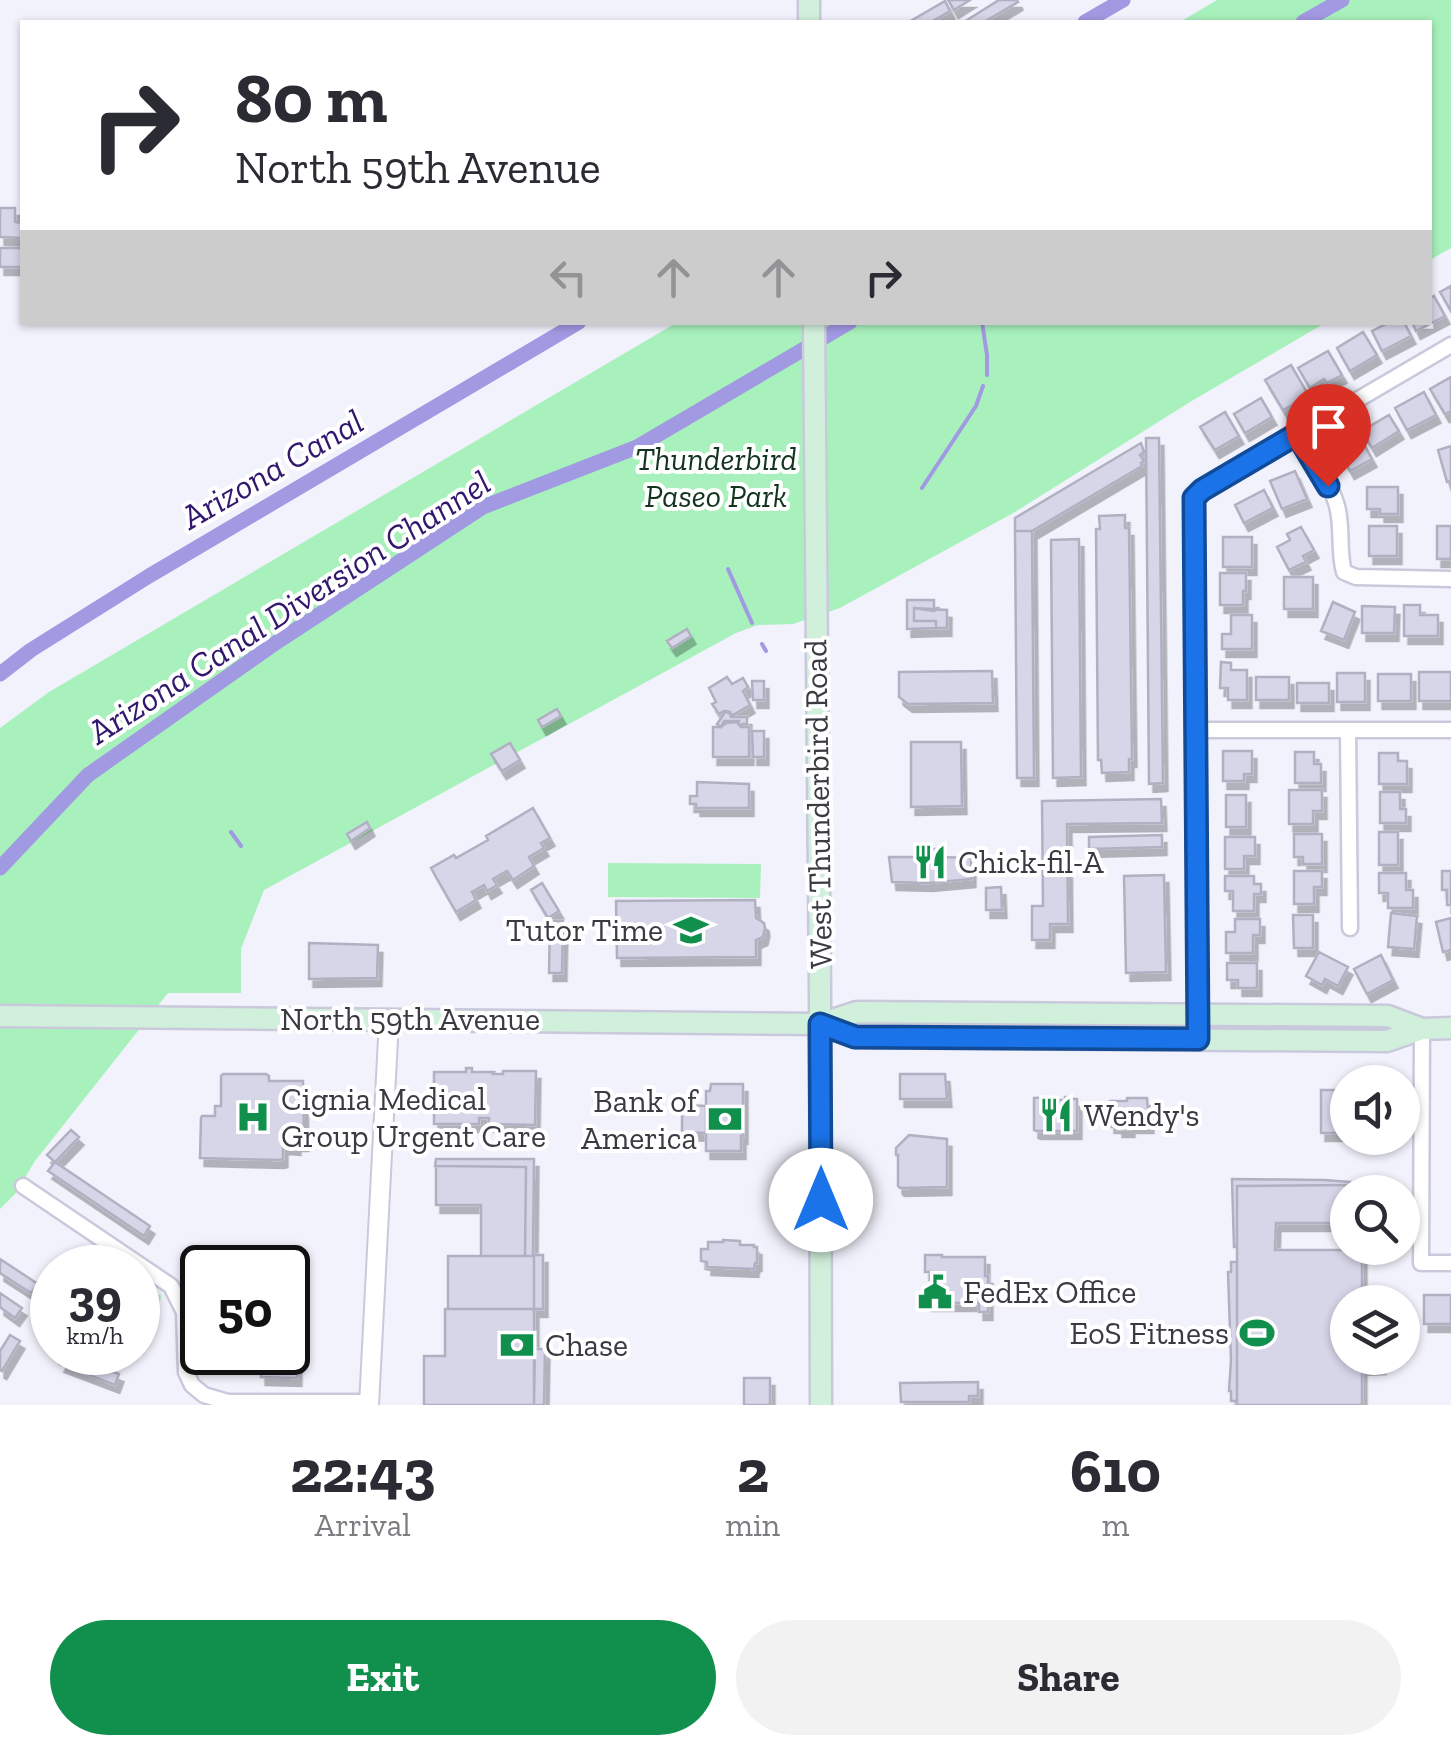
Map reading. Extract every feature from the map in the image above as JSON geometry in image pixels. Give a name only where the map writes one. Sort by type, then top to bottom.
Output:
[{"type":"main road","name":"West Thunderbird Road","points":[[814,325],[821,1405]]},
{"type":"main road","name":"North 59th Avenue","points":[[0,1016],[820,1024],[858,1012],[1198,1014],[1388,1016],[1422,1029]]},
{"type":"main road","points":[[1003,1038],[1006,1028],[1016,1023],[1045,1023],[1066,1014]]},
{"type":"main road","name":"North 59th Avenue","points":[[820,1024],[855,1037],[1387,1041],[1422,1029],[1451,1028]]},
{"type":"street","points":[[1198,1039],[1194,498],[1451,345]]},
{"type":"street","points":[[1297,434],[1337,506],[1344,572],[1356,577],[1451,579]]},
{"type":"street","points":[[1196,730],[1451,730]]},
{"type":"street","points":[[1348,730],[1350,928]]},
{"type":"street","points":[[23,1186],[172,1286],[184,1312],[186,1372],[204,1396],[228,1402],[369,1404],[389,1019]]},
{"type":"street","points":[[1422,1029],[1422,1263],[1451,1263]]},
{"type":"green space","points":[[1217,0],[1451,0],[1451,248],[1432,259],[1432,20],[1183,20]]},
{"type":"green space","name":"Thunderbird Paseo Park","points":[[673,325],[1322,325],[1015,512],[840,608],[793,624],[758,625],[736,633],[264,890],[241,949],[241,993],[168,993],[0,1209],[0,728],[49,692]]},
{"type":"green space","points":[[608,863],[761,864],[760,898],[608,897]]},
{"type":"building","points":[[948,0],[970,0],[954,10]]},
{"type":"building","points":[[999,0],[1018,2],[987,20],[967,20]]},
{"type":"building","points":[[945,1],[950,11],[934,20],[912,20]]},
{"type":"building","points":[[0,208],[15,208],[20,238],[0,237]]},
{"type":"building","points":[[0,248],[20,248],[20,267],[0,267]]},
{"type":"building","points":[[1451,286],[1451,311],[1440,292]]},
{"type":"building","points":[[1432,297],[1445,316],[1432,323]]},
{"type":"building","points":[[1384,325],[1406,325],[1411,336],[1382,351],[1372,331]]},
{"type":"building","points":[[1363,332],[1377,355],[1350,371],[1337,348]]},
{"type":"building","points":[[1328,351],[1342,375],[1327,383],[1324,379],[1310,388],[1298,368]]},
{"type":"building","points":[[1291,365],[1309,396],[1283,410],[1265,380]]},
{"type":"building","points":[[1451,377],[1451,411],[1445,414],[1430,389]]},
{"type":"building","points":[[1424,392],[1436,415],[1407,430],[1395,408]]},
{"type":"building","points":[[1261,398],[1272,417],[1245,433],[1234,414]]},
{"type":"building","points":[[1225,412],[1239,436],[1215,450],[1200,427]]},
{"type":"building","points":[[1389,415],[1399,431],[1372,448],[1362,431]]},
{"type":"building","points":[[1357,432],[1372,459],[1350,471],[1335,444]]},
{"type":"building","points":[[1146,438],[1159,438],[1163,783],[1149,784]]},
{"type":"building","points":[[1141,443],[1142,466],[1032,531],[1015,531],[1015,518]]},
{"type":"building","points":[[1451,446],[1451,481],[1447,482],[1438,450]]},
{"type":"building","points":[[1295,471],[1307,499],[1282,509],[1270,481]]},
{"type":"building","points":[[1367,487],[1398,487],[1398,514],[1367,509]]},
{"type":"building","points":[[1264,490],[1273,508],[1244,523],[1235,505]]},
{"type":"building","points":[[1125,515],[1125,528],[1129,528],[1132,759],[1129,772],[1102,773],[1098,760],[1096,529],[1100,529],[1099,516]]},
{"type":"building","points":[[1369,526],[1397,526],[1397,556],[1369,556]]},
{"type":"building","points":[[1437,526],[1451,526],[1451,559],[1437,559]]},
{"type":"building","points":[[1301,527],[1314,550],[1303,556],[1306,562],[1289,570],[1277,547],[1290,540],[1287,534]]},
{"type":"building","points":[[1015,531],[1032,531],[1034,778],[1017,778]]},
{"type":"building","points":[[1223,537],[1252,537],[1252,567],[1223,567]]},
{"type":"building","points":[[1079,539],[1081,777],[1053,778],[1051,540]]},
{"type":"building","points":[[1220,573],[1246,573],[1243,605],[1220,605]]},
{"type":"building","points":[[1284,577],[1313,577],[1313,609],[1284,609]]},
{"type":"building","points":[[907,600],[934,600],[934,611],[914,608],[914,621],[936,621],[936,628],[907,629]]},
{"type":"building","points":[[1333,602],[1355,612],[1344,640],[1321,631]]},
{"type":"building","points":[[1404,605],[1420,605],[1420,615],[1438,615],[1438,636],[1404,636]]},
{"type":"building","points":[[1362,606],[1395,607],[1394,633],[1362,633]]},
{"type":"building","points":[[914,608],[947,610],[947,628],[936,628],[936,621],[914,621]]},
{"type":"building","points":[[1231,615],[1252,615],[1252,649],[1222,649],[1222,634],[1231,634]]},
{"type":"building","points":[[687,629],[691,636],[672,648],[667,641]]},
{"type":"building","points":[[1221,662],[1231,663],[1231,670],[1247,670],[1247,700],[1228,700],[1228,688],[1220,688]]},
{"type":"building","points":[[992,671],[993,703],[908,704],[899,697],[899,672]]},
{"type":"building","points":[[1419,672],[1451,672],[1451,701],[1419,701]]},
{"type":"building","points":[[1337,673],[1365,673],[1365,702],[1337,702]]},
{"type":"building","points":[[1378,674],[1411,674],[1411,701],[1378,701]]},
{"type":"building","points":[[727,677],[732,684],[743,678],[748,687],[743,691],[750,705],[733,715],[724,711],[719,714],[709,688]]},
{"type":"building","points":[[1256,677],[1289,677],[1289,700],[1256,700]]},
{"type":"building","points":[[752,681],[764,681],[764,700],[753,700]]},
{"type":"building","points":[[1297,683],[1329,683],[1329,703],[1297,703]]},
{"type":"building","points":[[557,709],[561,716],[542,727],[538,720]]},
{"type":"building","points":[[726,711],[731,717],[747,717],[747,724],[724,721],[721,727],[717,724]]},
{"type":"building","points":[[737,722],[741,727],[749,727],[749,757],[713,757],[713,727]]},
{"type":"building","points":[[752,731],[764,731],[764,757],[753,757]]},
{"type":"building","points":[[911,742],[961,742],[962,806],[911,807]]},
{"type":"building","points":[[510,743],[520,760],[502,771],[491,754]]},
{"type":"building","points":[[1223,751],[1252,751],[1252,774],[1244,774],[1244,781],[1223,781]]},
{"type":"building","points":[[1295,752],[1314,752],[1314,764],[1321,764],[1321,783],[1295,783]]},
{"type":"building","points":[[1379,753],[1398,753],[1398,761],[1407,761],[1407,784],[1379,784]]},
{"type":"building","points":[[697,782],[749,784],[749,808],[696,808],[696,804],[690,804],[690,796],[697,796]]},
{"type":"building","points":[[1289,790],[1322,790],[1322,811],[1313,811],[1313,824],[1289,824]]},
{"type":"building","points":[[1380,792],[1400,792],[1400,809],[1406,809],[1406,823],[1380,823]]},
{"type":"building","points":[[1226,795],[1246,795],[1246,827],[1226,827]]},
{"type":"building","points":[[1161,799],[1162,823],[1067,824],[1068,924],[1050,924],[1050,940],[1032,940],[1032,906],[1043,906],[1042,801]]},
{"type":"building","points":[[533,808],[550,838],[541,843],[544,848],[529,857],[534,866],[513,880],[507,871],[493,879],[497,885],[487,891],[484,885],[472,892],[476,900],[456,912],[431,868],[488,840],[486,836]]},
{"type":"building","points":[[367,822],[370,828],[351,841],[347,834]]},
{"type":"building","points":[[1379,832],[1398,832],[1398,865],[1379,865]]},
{"type":"building","points":[[1294,834],[1322,834],[1322,864],[1303,864],[1303,857],[1294,857]]},
{"type":"building","points":[[1162,835],[1162,847],[1089,849],[1089,837]]},
{"type":"building","points":[[1225,837],[1255,837],[1255,856],[1244,856],[1244,869],[1225,869]]},
{"type":"building","name":"Chick-fil-A","points":[[924,849],[937,849],[937,857],[971,858],[971,879],[892,882],[889,857],[925,857]]},
{"type":"building","points":[[1294,871],[1322,871],[1322,887],[1314,887],[1314,904],[1294,904]]},
{"type":"building","points":[[1442,871],[1451,871],[1451,905],[1447,905],[1447,890],[1442,890]]},
{"type":"building","points":[[1379,873],[1406,873],[1406,890],[1413,890],[1413,908],[1388,908],[1388,893],[1379,893]]},
{"type":"building","points":[[1164,875],[1166,972],[1126,973],[1124,876]]},
{"type":"building","points":[[1225,876],[1254,876],[1254,884],[1261,884],[1261,894],[1254,894],[1254,911],[1233,911],[1233,891],[1225,891]]},
{"type":"building","points":[[542,883],[559,911],[548,918],[531,890]]},
{"type":"building","points":[[1001,887],[1002,910],[986,910],[986,888]]},
{"type":"building","name":"Tutor Time","points":[[755,900],[756,918],[765,928],[763,937],[756,940],[756,957],[617,958],[616,901]]},
{"type":"building","points":[[1391,913],[1417,916],[1414,949],[1388,947]]},
{"type":"building","points":[[1293,915],[1313,915],[1313,948],[1294,948]]},
{"type":"building","points":[[1451,918],[1451,950],[1443,952],[1436,922]]},
{"type":"building","points":[[1235,919],[1260,919],[1260,935],[1253,935],[1253,953],[1226,953],[1226,932],[1235,932]]},
{"type":"building","points":[[550,921],[563,921],[562,973],[549,973]]},
{"type":"building","points":[[309,943],[378,945],[377,978],[309,979]]},
{"type":"building","points":[[1319,952],[1348,967],[1338,986],[1325,979],[1322,985],[1306,976]]},
{"type":"building","points":[[1381,955],[1393,980],[1367,994],[1354,969]]},
{"type":"building","points":[[1227,963],[1257,963],[1257,988],[1238,988],[1238,980],[1227,980]]},
{"type":"building","points":[[466,1068],[493,1074],[536,1071],[535,1125],[489,1124],[489,1118],[479,1118],[479,1124],[434,1124],[434,1072],[466,1072]]},
{"type":"building","name":"Cignia Medical Group Urgent Care","points":[[223,1074],[266,1074],[269,1081],[303,1081],[304,1143],[283,1146],[280,1160],[200,1158],[201,1118],[215,1116],[215,1106],[221,1106]]},
{"type":"building","points":[[900,1074],[945,1074],[947,1099],[900,1099]]},
{"type":"building","name":"Bank of America","points":[[711,1084],[743,1084],[741,1151],[706,1151],[706,1091],[710,1091]]},
{"type":"building","points":[[1321,1090],[1330,1090],[1330,1133],[1321,1133]]},
{"type":"building","name":"Wendy's","points":[[1034,1098],[1077,1099],[1077,1131],[1034,1130]]},
{"type":"building","points":[[1147,1098],[1149,1125],[1118,1129],[1118,1125],[1110,1125],[1110,1101]]},
{"type":"building","points":[[682,1105],[706,1106],[706,1133],[682,1132]]},
{"type":"building","points":[[71,1130],[79,1137],[55,1162],[47,1155]]},
{"type":"building","points":[[909,1135],[947,1139],[947,1187],[898,1186],[896,1148]]},
{"type":"building","points":[[436,1159],[534,1159],[533,1256],[525,1256],[526,1167],[435,1166]]},
{"type":"building","points":[[55,1162],[150,1226],[144,1236],[48,1171]]},
{"type":"building","points":[[436,1166],[526,1167],[525,1256],[481,1256],[481,1205],[436,1205]]},
{"type":"building","points":[[1232,1179],[1330,1180],[1330,1185],[1237,1186],[1234,1247]]},
{"type":"building","points":[[1330,1185],[1330,1223],[1276,1223],[1275,1250],[1330,1250],[1330,1265],[1362,1265],[1362,1285],[1330,1285],[1330,1375],[1362,1375],[1362,1405],[1237,1405],[1237,1186]]},
{"type":"building","points":[[723,1240],[757,1247],[754,1269],[707,1267],[707,1262],[701,1261],[701,1249],[708,1249],[708,1242]]},
{"type":"building","points":[[534,1255],[543,1255],[543,1309],[534,1309]]},
{"type":"building","points":[[925,1255],[985,1257],[988,1312],[979,1312],[979,1303],[927,1303],[932,1272],[925,1272]]},
{"type":"building","points":[[448,1256],[534,1256],[534,1309],[448,1309]]},
{"type":"building","points":[[0,1259],[30,1279],[30,1292],[0,1273]]},
{"type":"building","points":[[1231,1262],[1237,1262],[1237,1401],[1231,1401],[1229,1391]]},
{"type":"building","points":[[0,1293],[22,1308],[15,1318],[0,1307]]},
{"type":"building","points":[[1424,1295],[1451,1295],[1451,1324],[1424,1324]]},
{"type":"building","points":[[445,1309],[534,1309],[534,1405],[424,1405],[424,1356],[445,1356]]},
{"type":"building","points":[[10,1335],[20,1341],[2,1371],[0,1351]]},
{"type":"building","points":[[535,1349],[545,1349],[544,1405],[534,1405]]},
{"type":"building","points":[[89,1375],[119,1375],[115,1385]]},
{"type":"building","points":[[261,1375],[297,1375],[297,1378]]},
{"type":"building","points":[[744,1378],[770,1378],[770,1405],[744,1405]]},
{"type":"building","points":[[978,1382],[978,1396],[969,1396],[969,1402],[901,1402],[900,1383]]},
{"type":"waterway","points":[[1088,20],[1123,0]]},
{"type":"waterway","name":"Arizona Canal Diversion Channel","points":[[1307,20],[1342,0]]},
{"type":"waterway","name":"Arizona Canal","points":[[0,674],[31,650],[149,576],[574,325]]},
{"type":"waterway","name":"Arizona Canal Diversion Channel","points":[[0,868],[88,775],[271,646],[483,507],[637,447],[845,325]]},
{"type":"waterway","points":[[982,325],[987,375]]},
{"type":"waterway","points":[[922,488],[976,406],[983,386]]},
{"type":"waterway","points":[[728,569],[752,623]]},
{"type":"waterway","points":[[762,644],[766,651]]},
{"type":"waterway","points":[[231,832],[241,846]]},
{"type":"place","name":"Chick-fil-A","points":[[930,862]]},
{"type":"place","name":"Tutor Time","points":[[691,930]]},
{"type":"place","name":"Wendy's","points":[[1056,1115]]},
{"type":"place","name":"Cignia Medical Group Urgent Care","points":[[253,1117]]},
{"type":"place","name":"Bank of America","points":[[725,1119]]},
{"type":"place","name":"FedEx Office","points":[[935,1292]]},
{"type":"place","name":"EoS Fitness","points":[[1257,1333]]},
{"type":"place","name":"Chase","points":[[517,1345]]},
{"type":"route","points":[[821,1200],[820,1024],[855,1037],[1198,1039],[1194,498],[1297,434],[1328,486]]}]
